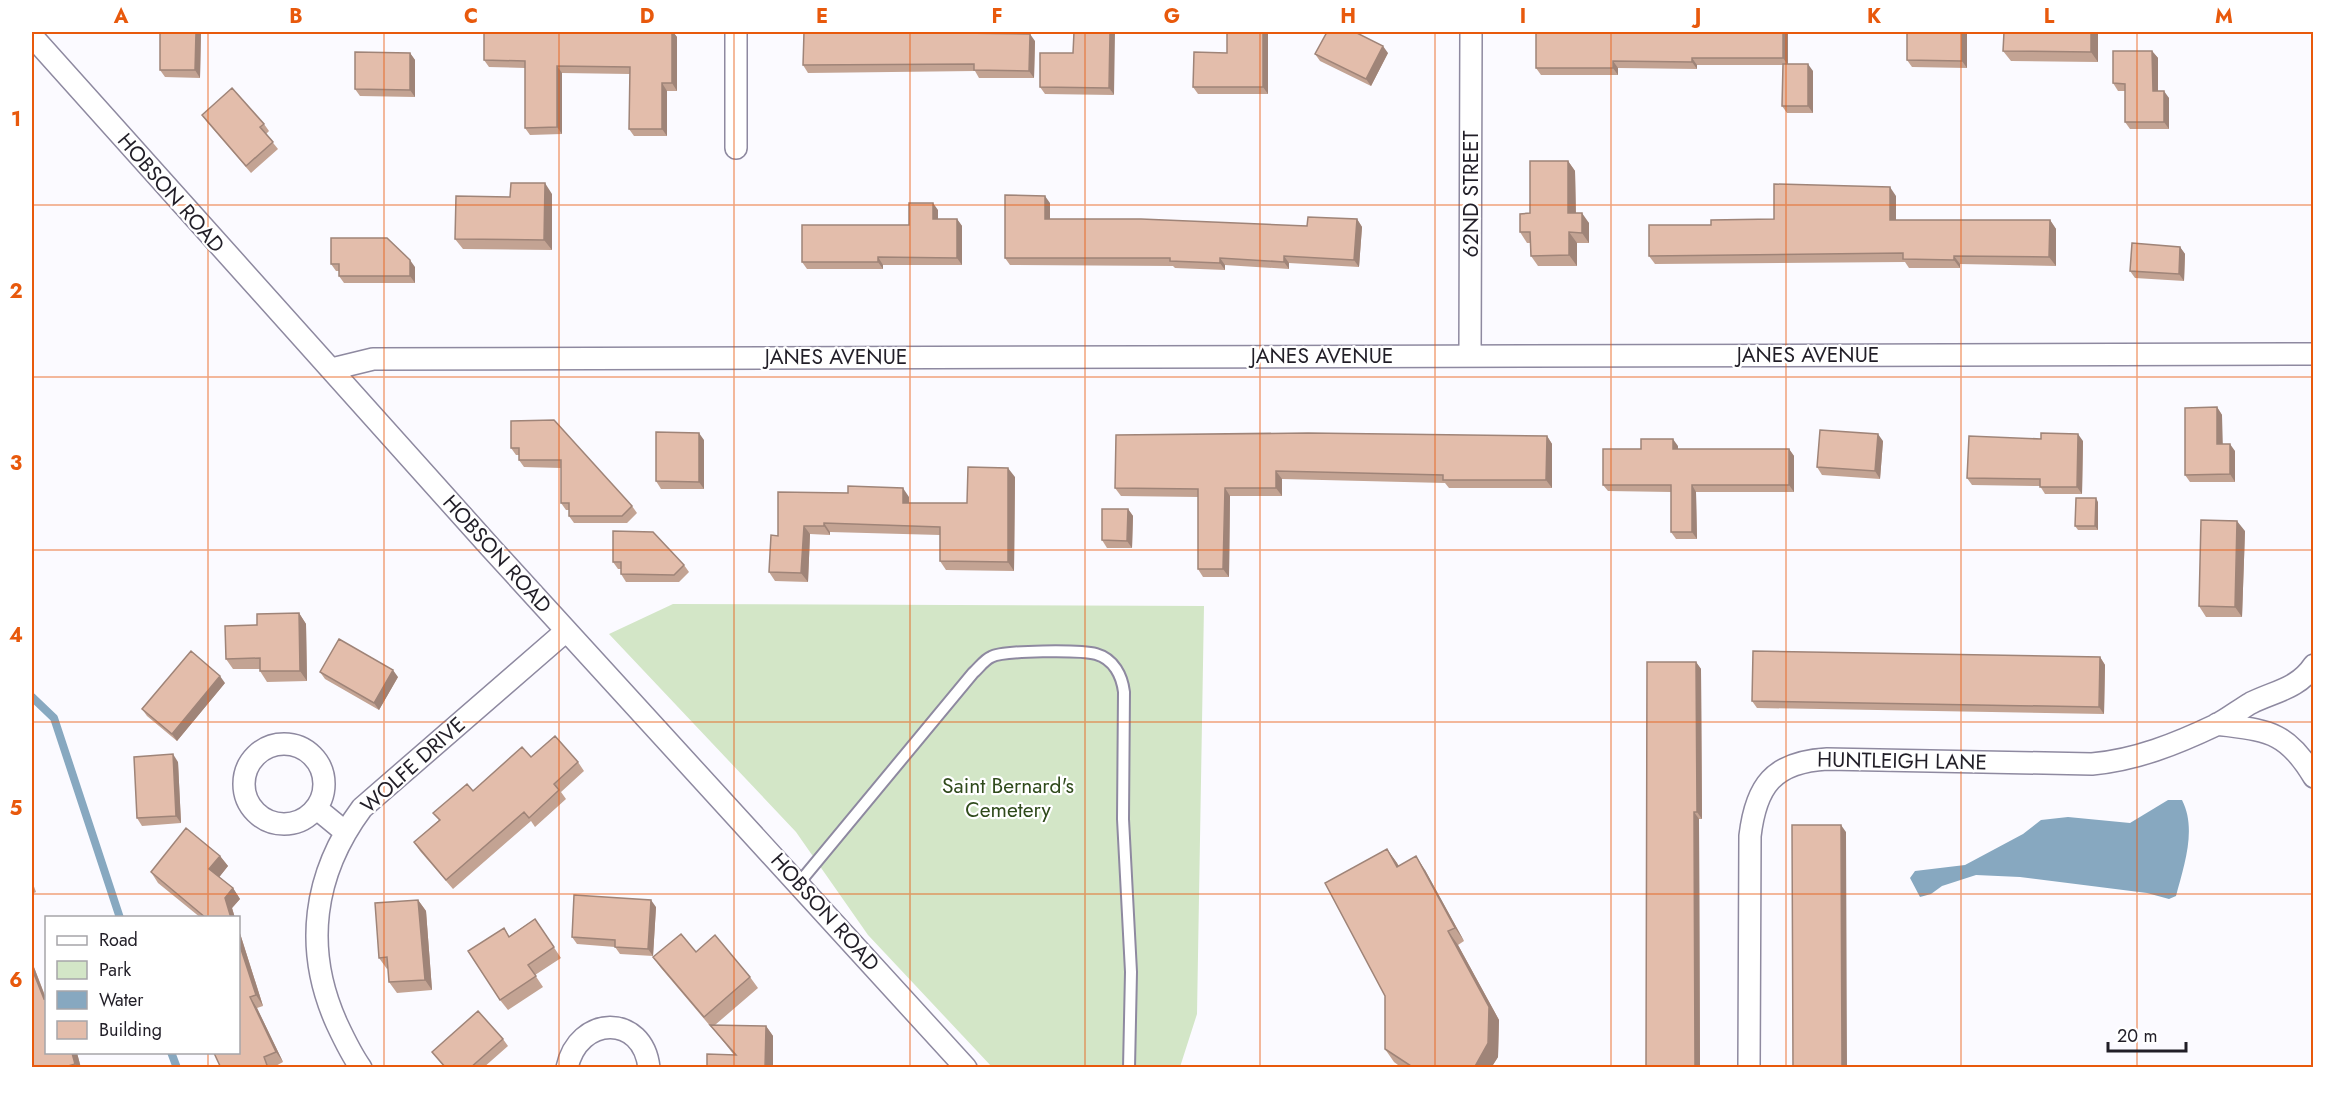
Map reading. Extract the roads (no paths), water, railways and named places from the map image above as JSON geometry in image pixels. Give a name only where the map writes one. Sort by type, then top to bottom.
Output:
[{"type":"street","points":[[736,32],[736,148]]},
{"type":"street","name":"62ND STREET","points":[[1470,356],[1471,32]]},
{"type":"street","name":"HOBSON ROAD","points":[[32,36],[237,268],[332,369],[566,631],[966,1068]]},
{"type":"street","name":"JANES AVENUE","points":[[332,369],[373,359],[2313,354]]},
{"type":"street","name":"WOLFE DRIVE","points":[[361,1068],[352,1056],[326,998],[317,968],[316,942],[323,887],[344,831],[362,808],[566,631]]},
{"type":"street","name":"HUNTLEIGH LANE","points":[[1749,1068],[1751,826],[1754,807],[1767,783],[1786,768],[1805,760],[1827,759],[2092,764],[2117,762],[2140,757],[2217,724],[2253,702],[2285,691],[2307,675],[2313,665]]},
{"type":"street","points":[[2217,724],[2266,730],[2302,757],[2313,777]]},
{"type":"street","points":[[316,808],[344,831]]},
{"type":"street","points":[[567,1068],[576,1043],[585,1034],[609,1027],[634,1036],[642,1046],[649,1068]]},
{"type":"lane","points":[[799,884],[974,673],[990,657],[1010,651],[1096,654],[1112,662],[1122,676],[1124,692],[1123,819],[1131,972],[1129,1068]]},
{"type":"water","points":[[2168,800],[2182,800],[2189,823],[2188,848],[2176,896],[2169,899],[2147,893],[2020,877],[1976,875],[1942,886],[1931,894],[1920,897],[1910,878],[1915,871],[1965,865],[2023,834],[2041,820],[2068,817],[2130,823]]},
{"type":"waterway","points":[[32,697],[54,718],[119,916]]},
{"type":"waterway","points":[[172,1054],[177,1068]]},
{"type":"park label","name":"Saint Bernard's Cemetery","points":[[1008,798]]}]
